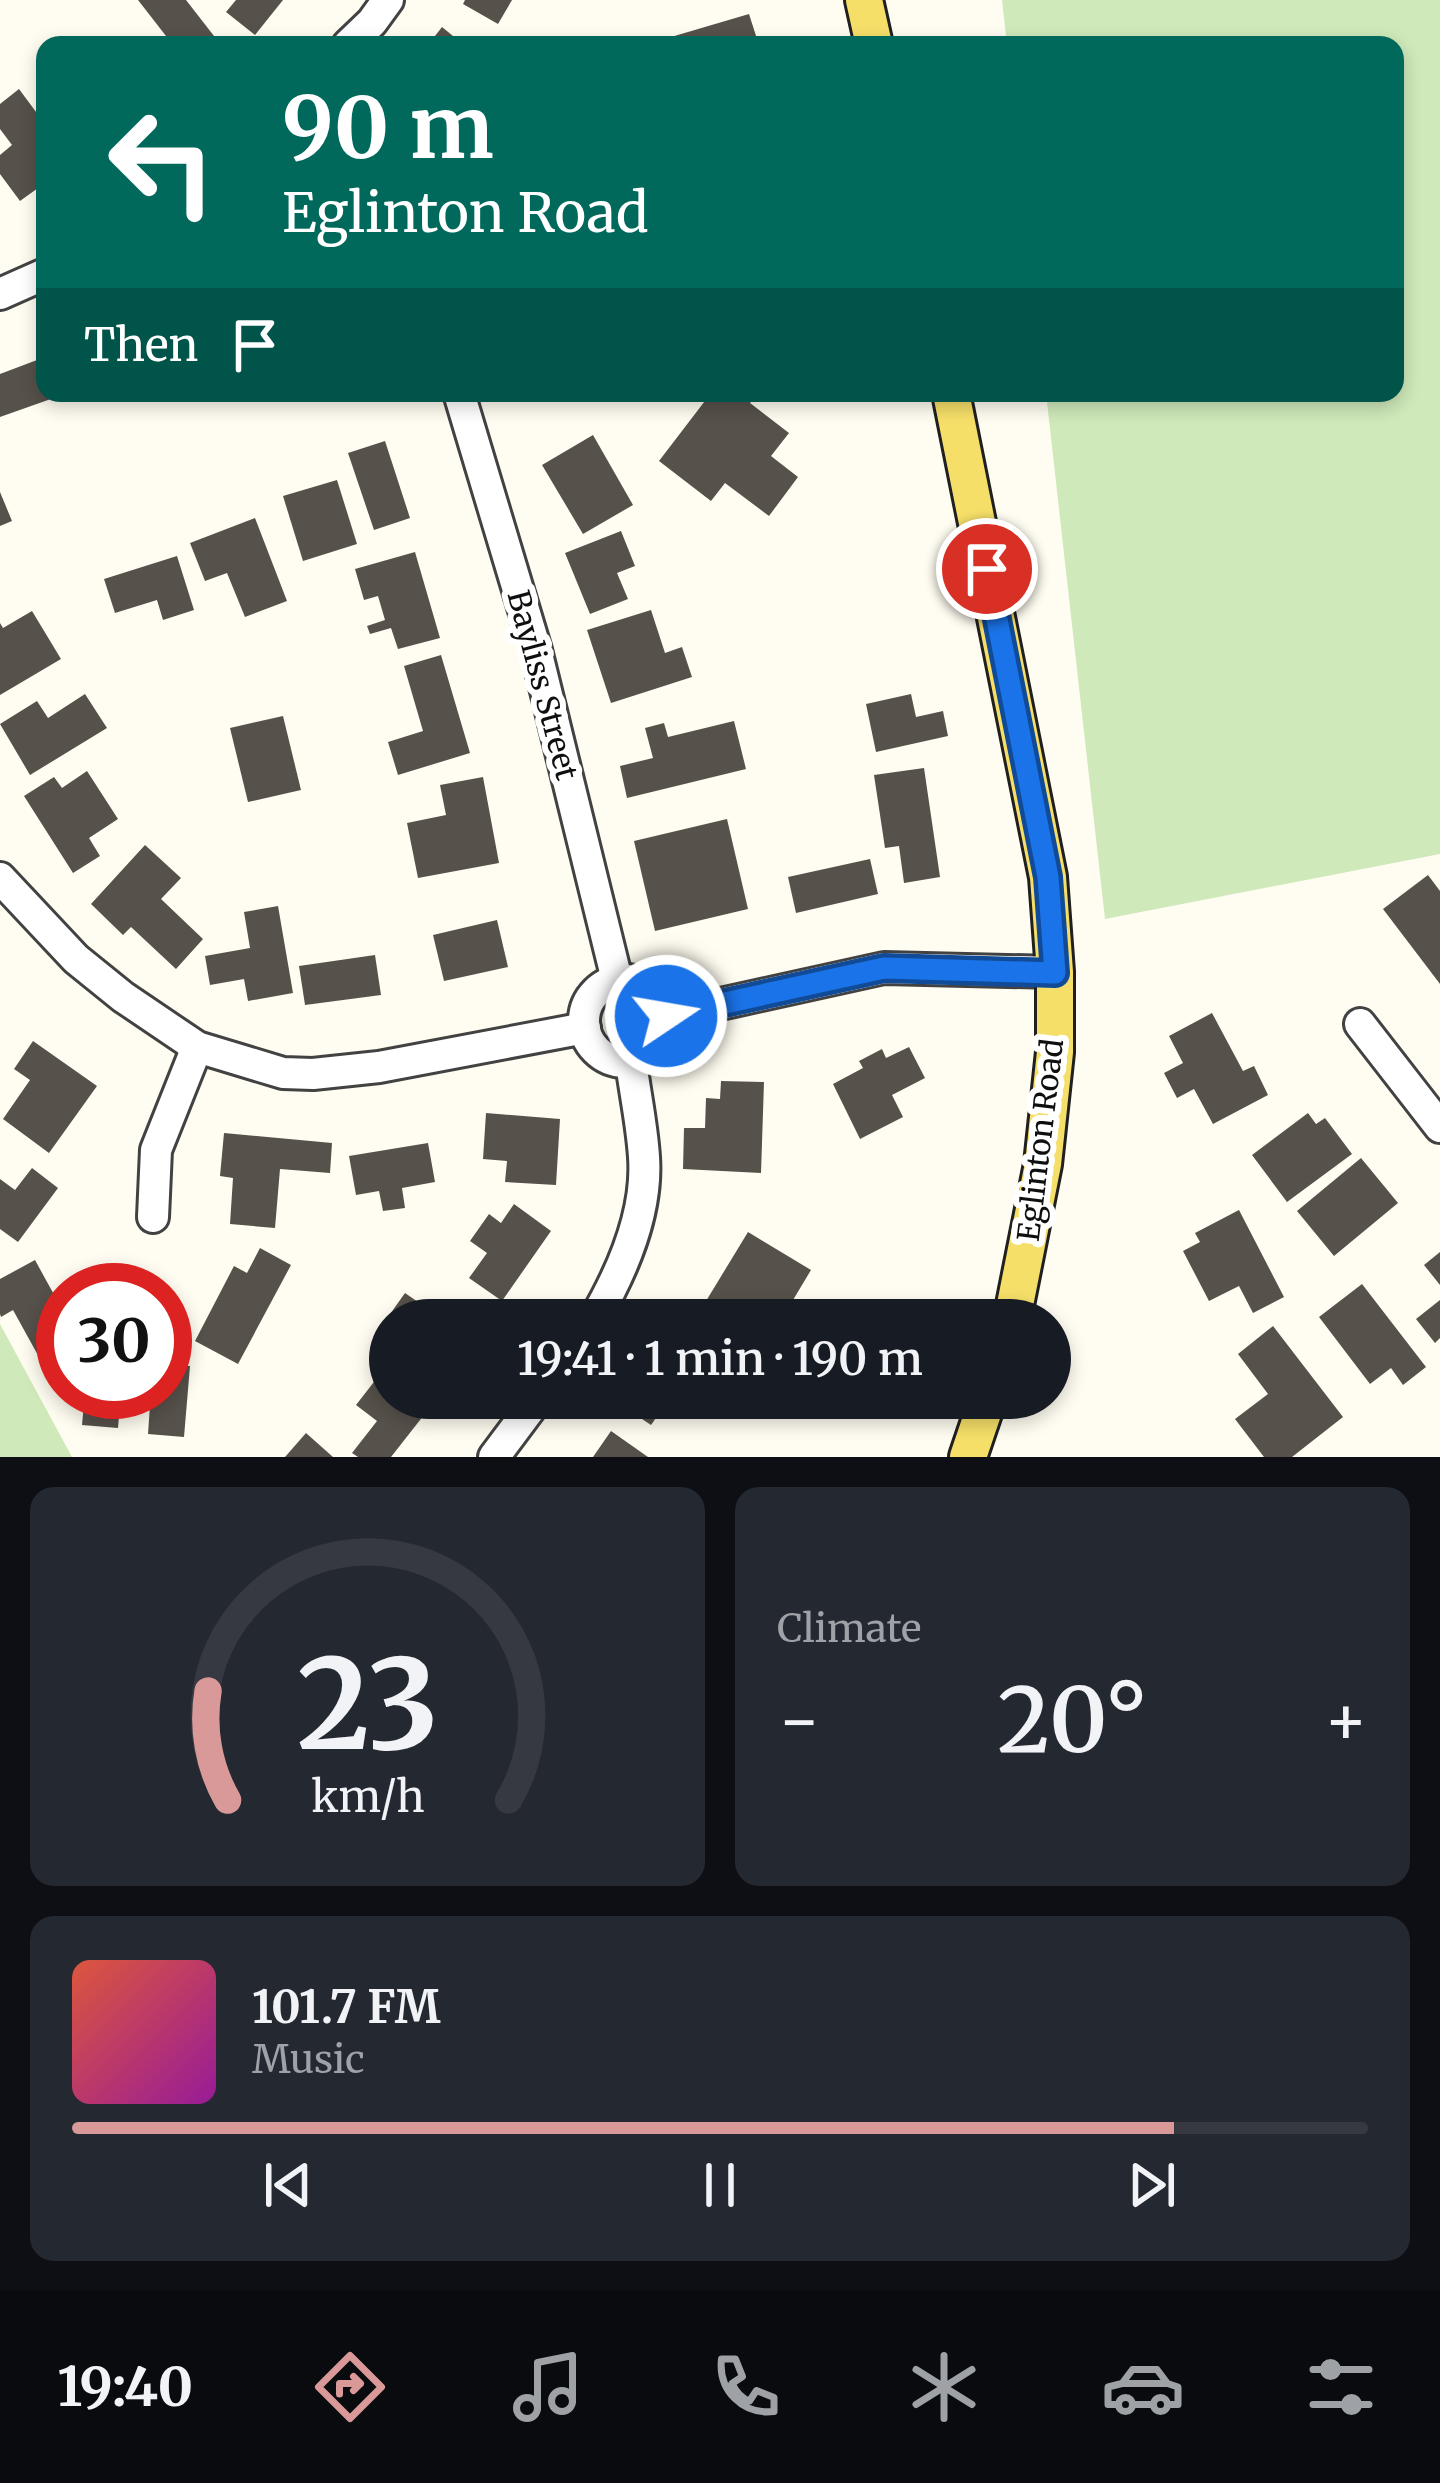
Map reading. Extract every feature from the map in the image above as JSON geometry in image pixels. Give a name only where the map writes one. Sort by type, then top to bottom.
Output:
[{"type":"main road","points":[[864,0],[872,36]]},
{"type":"main road","name":"Eglinton Road","points":[[953,402],[1048,877],[1055,973],[1055,1052],[1042,1164],[1016,1299]]},
{"type":"main road","points":[[968,1457],[981,1419]]},
{"type":"street","points":[[357,36],[388,0]]},
{"type":"street","points":[[0,294],[36,278]]},
{"type":"street","name":"Bayliss Street","points":[[462,402],[536,650],[616,980]]},
{"type":"street","points":[[0,878],[76,958],[123,997],[197,1047],[283,1072],[380,1067],[585,1028]]},
{"type":"street","points":[[666,1016],[884,968],[1055,973]]},
{"type":"street","points":[[616,980],[643,984],[662,1003],[666,1016],[661,1040],[653,1051],[631,1061],[601,1054],[585,1028],[591,998],[616,980]]},
{"type":"street","points":[[1360,1024],[1440,1127]]},
{"type":"street","points":[[153,1217],[156,1150],[197,1047]]},
{"type":"street","points":[[605,1299],[623,1265],[645,1161],[631,1061]]},
{"type":"street","points":[[494,1457],[522,1419]]},
{"type":"green space","points":[[1002,0],[1440,0],[1440,854],[1105,919],[1047,402],[1404,402],[1404,36],[1006,36]]},
{"type":"green space","points":[[0,1324],[36,1390],[36,1419],[51,1419],[72,1457],[0,1457]]},
{"type":"building","points":[[138,0],[186,0],[214,36],[166,36]]},
{"type":"building","points":[[236,0],[283,0],[255,35],[226,12]]},
{"type":"building","points":[[465,0],[512,0],[498,24],[463,4]]},
{"type":"building","points":[[749,14],[756,36],[674,36]]},
{"type":"building","points":[[19,89],[36,112],[36,189],[20,201],[0,174],[0,155],[12,145],[0,129],[0,104]]},
{"type":"building","points":[[36,360],[36,402],[42,402],[0,417],[0,374]]},
{"type":"building","points":[[704,402],[751,402],[789,433],[771,456],[798,477],[769,516],[725,483],[711,501],[659,461]]},
{"type":"building","points":[[593,435],[633,505],[583,534],[542,465]]},
{"type":"building","points":[[385,441],[410,518],[374,530],[348,453]]},
{"type":"building","points":[[337,480],[357,544],[303,561],[283,496]]},
{"type":"building","points":[[0,492],[12,521],[0,526]]},
{"type":"building","points":[[255,518],[287,601],[245,617],[227,573],[205,581],[190,543]]},
{"type":"building","points":[[621,531],[635,566],[617,573],[628,599],[590,614],[565,553]]},
{"type":"building","points":[[415,552],[440,638],[398,649],[391,628],[370,634],[367,626],[385,620],[378,596],[364,600],[355,569]]},
{"type":"building","points":[[177,556],[194,610],[163,620],[157,600],[115,613],[104,579]]},
{"type":"building","points":[[651,610],[665,653],[682,647],[692,677],[611,703],[587,630]]},
{"type":"building","points":[[32,611],[61,659],[0,695],[0,623],[3,628]]},
{"type":"building","points":[[441,655],[470,753],[398,775],[388,742],[423,731],[404,666]]},
{"type":"building","points":[[85,694],[107,728],[30,775],[0,724],[37,701],[48,718]]},
{"type":"building","points":[[911,694],[916,717],[943,711],[948,736],[876,752],[866,704]]},
{"type":"building","points":[[283,716],[301,790],[248,802],[230,728]]},
{"type":"building","points":[[734,721],[746,769],[627,798],[620,766],[653,758],[645,728],[664,723],[668,737]]},
{"type":"building","points":[[924,768],[940,877],[904,883],[899,846],[885,848],[874,775]]},
{"type":"building","points":[[87,771],[118,819],[89,838],[100,856],[73,873],[24,796],[54,777],[62,788]]},
{"type":"building","points":[[483,777],[499,863],[418,878],[407,823],[446,815],[440,785]]},
{"type":"building","points":[[727,819],[748,909],[655,931],[634,841]]},
{"type":"building","points":[[145,845],[181,878],[161,899],[203,939],[176,969],[131,927],[123,935],[91,904]]},
{"type":"building","points":[[870,859],[878,894],[796,913],[788,877]]},
{"type":"building","points":[[1428,875],[1440,891],[1440,984],[1383,909]]},
{"type":"building","points":[[278,906],[293,993],[248,1001],[244,979],[210,985],[205,956],[250,948],[244,912]]},
{"type":"building","points":[[497,920],[508,967],[444,981],[433,935]]},
{"type":"building","points":[[375,955],[381,995],[305,1005],[299,966]]},
{"type":"building","points":[[1212,1013],[1243,1071],[1254,1066],[1268,1095],[1213,1124],[1194,1089],[1177,1098],[1164,1073],[1183,1063],[1169,1036]]},
{"type":"building","points":[[33,1041],[97,1086],[49,1153],[3,1119],[30,1080],[14,1069]]},
{"type":"building","points":[[909,1047],[925,1078],[892,1095],[903,1117],[860,1139],[833,1084],[863,1068],[859,1061],[882,1049],[886,1058]]},
{"type":"building","points":[[721,1081],[764,1082],[761,1173],[683,1169],[684,1128],[705,1128],[706,1098],[720,1099]]},
{"type":"building","points":[[486,1113],[560,1119],[556,1185],[505,1182],[507,1161],[483,1159]]},
{"type":"building","points":[[1308,1113],[1316,1124],[1325,1118],[1352,1154],[1287,1202],[1252,1155]]},
{"type":"building","points":[[224,1133],[332,1143],[330,1173],[280,1169],[275,1228],[230,1224],[233,1178],[220,1176]]},
{"type":"building","points":[[428,1143],[435,1182],[402,1188],[405,1208],[383,1211],[379,1191],[356,1195],[349,1156]]},
{"type":"building","points":[[1361,1158],[1398,1203],[1334,1256],[1297,1211]]},
{"type":"building","points":[[32,1168],[58,1188],[18,1242],[0,1229],[0,1179],[15,1190]]},
{"type":"building","points":[[514,1204],[551,1231],[503,1299],[469,1278],[487,1253],[470,1241],[489,1214],[501,1223]]},
{"type":"building","points":[[1239,1210],[1284,1297],[1253,1313],[1239,1286],[1209,1301],[1183,1251],[1200,1242],[1195,1233]]},
{"type":"building","points":[[748,1232],[811,1270],[794,1299],[707,1299]]},
{"type":"building","points":[[260,1248],[291,1265],[238,1364],[195,1341],[234,1266],[247,1273]]},
{"type":"building","points":[[1440,1252],[1440,1285],[1424,1265]]},
{"type":"building","points":[[37,1263],[36,1352],[13,1310],[1,1317],[0,1279]]},
{"type":"building","points":[[1362,1284],[1426,1367],[1403,1385],[1391,1368],[1370,1384],[1319,1317]]},
{"type":"building","points":[[1440,1300],[1440,1338],[1435,1343],[1416,1319]]},
{"type":"building","points":[[1273,1326],[1343,1417],[1292,1457],[1264,1457],[1235,1419],[1268,1394],[1238,1354]]},
{"type":"building","points":[[369,1388],[369,1415],[356,1405]]},
{"type":"building","points":[[83,1419],[119,1419],[118,1428],[82,1425]]},
{"type":"building","points":[[149,1419],[186,1419],[184,1437],[148,1434]]},
{"type":"building","points":[[421,1419],[391,1457],[358,1457],[352,1453],[377,1421]]},
{"type":"building","points":[[611,1431],[648,1457],[593,1457]]},
{"type":"building","points":[[306,1433],[333,1457],[285,1457]]},
{"type":"route","points":[[666,1016],[884,968],[1055,973],[1048,877],[987,569]]}]
